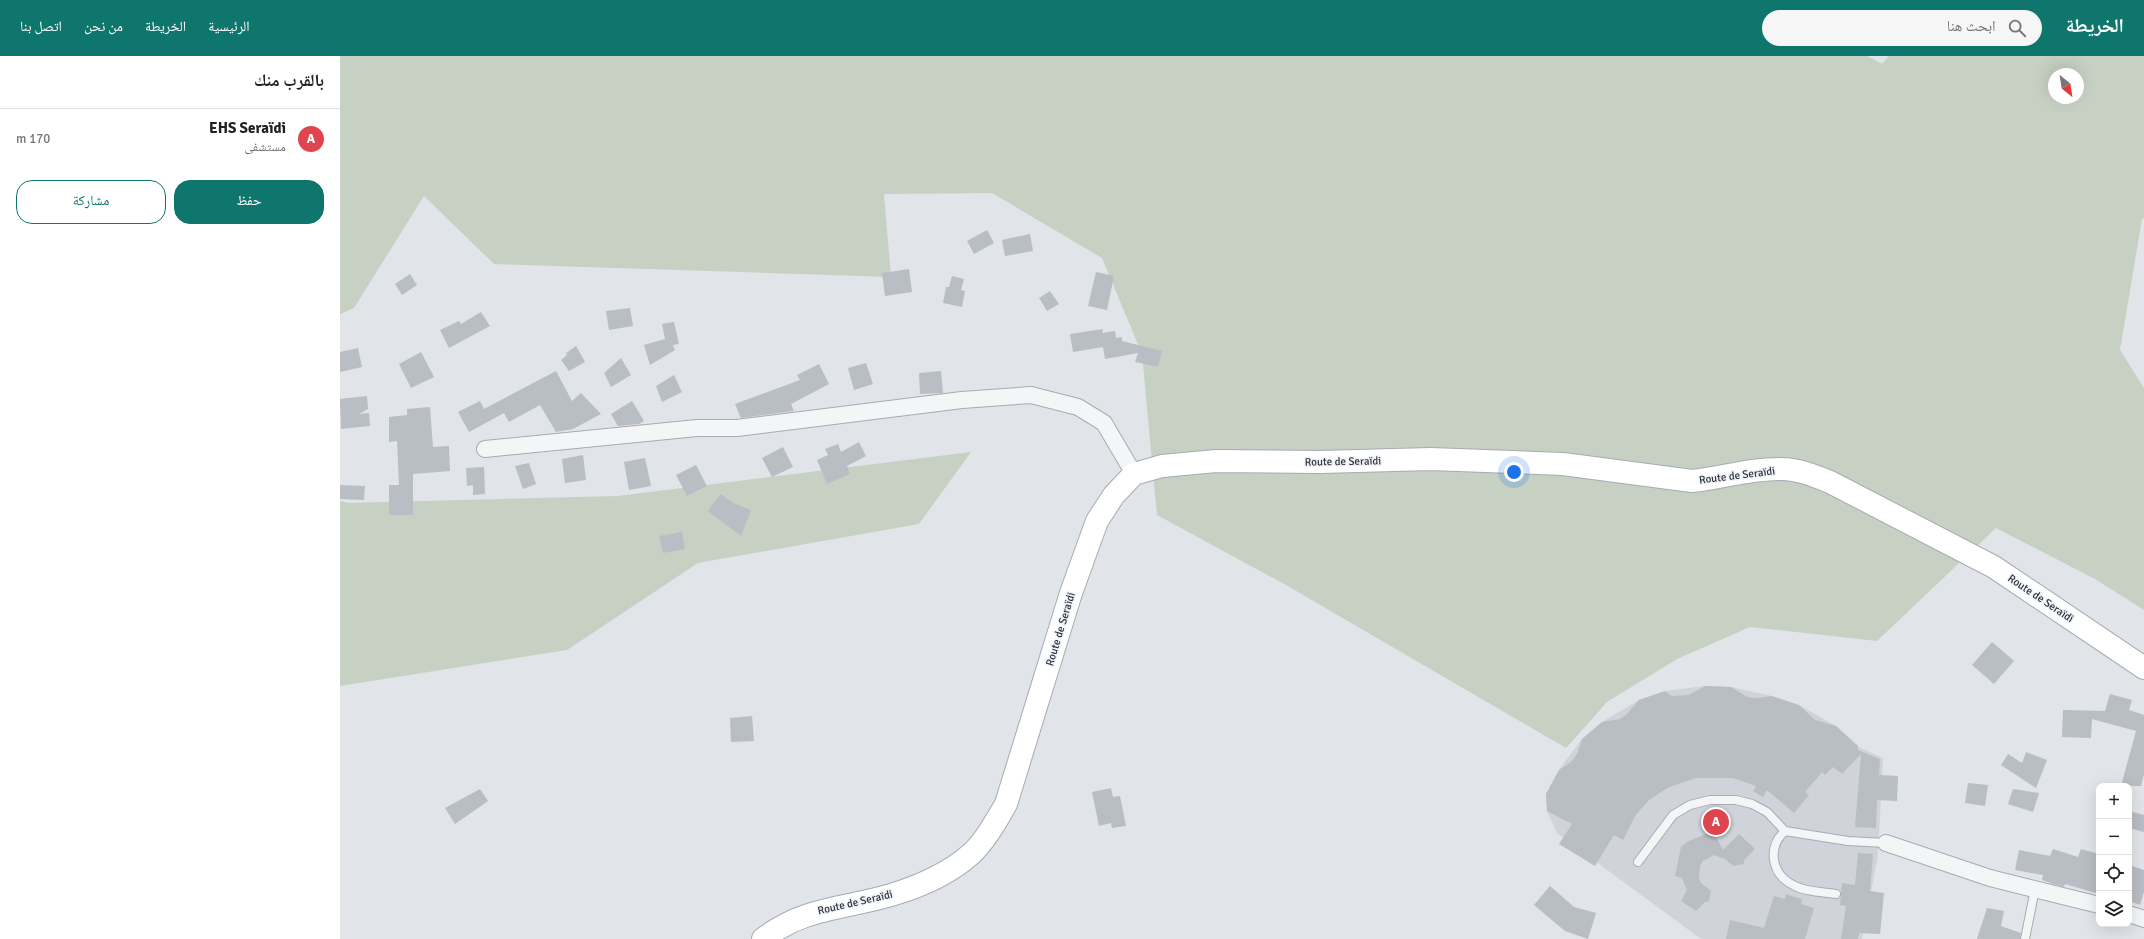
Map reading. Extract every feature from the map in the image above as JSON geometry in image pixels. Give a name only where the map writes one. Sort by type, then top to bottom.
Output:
[{"type":"main road","name":"Route de Seraïdi","points":[[763,939],[776,929],[811,913],[891,895],[938,876],[971,854],[989,833],[1006,804],[1071,593],[1097,521],[1114,495],[1134,474],[1162,466],[1216,461],[1320,462],[1431,459],[1563,464],[1692,480],[1713,479],[1760,470],[1783,469],[1807,473],[1830,482],[1994,567],[2144,668]]},
{"type":"street","points":[[485,449],[697,428],[737,428],[962,400],[1031,395],[1078,406],[1104,423],[1134,474]]},
{"type":"street","points":[[1886,843],[1990,878],[2096,904]]},
{"type":"street","points":[[2132,915],[2144,918]]},
{"type":"lane","points":[[1638,862],[1673,815],[1690,805],[1710,800],[1736,800],[1752,804],[1767,812],[1785,831],[1848,841],[1886,843]]},
{"type":"lane","points":[[1785,831],[1777,838],[1774,845],[1773,856],[1777,868],[1784,879],[1794,886],[1836,894]]},
{"type":"lane","points":[[2025,939],[2036,889]]},
{"type":"shaded area","points":[[1705,686],[1731,687],[1772,696],[1799,705],[1836,726],[1858,747],[1883,758],[1878,855],[1862,939],[1701,939],[1557,833],[1547,811],[1546,794],[1559,770],[1582,739],[1602,722],[1639,700],[1665,691]]},
{"type":"green space","points":[[340,56],[1867,56],[1882,64],[1889,56],[2144,56],[2144,218],[2142,219],[2120,350],[2144,388],[2144,610],[2095,579],[1996,528],[1877,641],[1750,627],[1677,659],[1607,702],[1566,748],[1286,585],[1157,515],[1142,354],[1102,258],[992,193],[884,194],[891,277],[494,264],[424,196],[354,308],[340,314]]},
{"type":"green space","points":[[971,452],[919,524],[698,563],[567,650],[340,686],[340,501],[348,503],[618,496]]},
{"type":"building","points":[[987,230],[994,243],[974,254],[967,241]]},
{"type":"building","points":[[1030,234],[1033,251],[1005,256],[1002,240]]},
{"type":"building","points":[[909,269],[912,292],[885,296],[882,273]]},
{"type":"building","points":[[1096,272],[1114,276],[1107,310],[1088,306]]},
{"type":"building","points":[[410,274],[417,285],[402,295],[395,284]]},
{"type":"building","points":[[952,276],[964,279],[961,290],[965,291],[962,307],[943,303],[946,287],[949,287]]},
{"type":"building","points":[[1050,291],[1059,304],[1047,311],[1039,298]]},
{"type":"building","points":[[630,308],[633,326],[609,330],[606,311]]},
{"type":"building","points":[[481,312],[490,326],[449,348],[440,330],[459,321],[461,324]]},
{"type":"building","points":[[674,322],[679,344],[673,345],[675,350],[650,365],[644,345],[665,339],[662,324]]},
{"type":"building","points":[[1103,329],[1102,333],[1115,331],[1116,338],[1122,337],[1122,341],[1162,351],[1158,367],[1135,362],[1138,353],[1105,359],[1103,347],[1073,352],[1070,334]]},
{"type":"building","points":[[576,346],[585,362],[569,371],[561,360],[567,355],[566,353]]},
{"type":"building","points":[[358,348],[362,367],[340,372],[340,352]]},
{"type":"building","points":[[421,352],[434,377],[411,388],[399,364]]},
{"type":"building","points":[[621,358],[631,375],[611,387],[604,373]]},
{"type":"building","points":[[866,363],[873,384],[854,390],[848,368]]},
{"type":"building","points":[[819,364],[829,384],[791,404],[794,411],[741,418],[735,404],[800,380],[797,375]]},
{"type":"building","points":[[556,371],[572,401],[581,393],[601,414],[573,429],[556,432],[540,405],[509,422],[504,413],[469,432],[458,412],[480,401],[484,409]]},
{"type":"building","points":[[941,371],[943,393],[920,394],[919,373]]},
{"type":"building","points":[[674,375],[682,392],[662,402],[656,386]]},
{"type":"building","points":[[367,396],[368,409],[359,414],[369,413],[370,426],[341,429],[340,399]]},
{"type":"building","points":[[632,401],[644,421],[639,424],[618,426],[611,414]]},
{"type":"building","points":[[430,407],[433,447],[449,446],[450,471],[413,474],[413,515],[389,515],[389,485],[399,485],[397,441],[389,442],[389,417],[407,415],[407,409]]},
{"type":"building","points":[[859,442],[866,456],[847,466],[850,474],[827,484],[817,460],[828,455],[825,449],[838,444],[841,452]]},
{"type":"building","points":[[783,447],[793,467],[772,477],[762,458]]},
{"type":"building","points":[[583,455],[586,480],[565,483],[562,459]]},
{"type":"building","points":[[645,458],[651,486],[629,490],[624,462]]},
{"type":"building","points":[[529,463],[536,484],[523,489],[515,466]]},
{"type":"building","points":[[696,465],[707,486],[687,496],[676,475]]},
{"type":"building","points":[[484,467],[485,494],[473,495],[473,485],[467,486],[466,468]]},
{"type":"building","points":[[340,485],[365,486],[364,500],[340,499]]},
{"type":"building","points":[[721,494],[733,503],[751,510],[741,536],[708,511]]},
{"type":"building","points":[[682,532],[685,549],[663,553],[659,536]]},
{"type":"building","points":[[1992,642],[2014,661],[1994,684],[1972,665]]},
{"type":"building","points":[[1705,686],[1731,687],[1747,697],[1758,698],[1772,696],[1799,705],[1815,720],[1836,726],[1858,746],[1858,750],[1880,759],[1879,775],[1898,776],[1897,801],[1877,800],[1876,828],[1855,827],[1861,754],[1842,774],[1833,767],[1825,775],[1822,772],[1805,792],[1809,795],[1794,813],[1767,790],[1763,797],[1753,791],[1756,786],[1733,778],[1696,778],[1667,788],[1648,801],[1635,816],[1623,840],[1614,835],[1595,866],[1559,844],[1572,824],[1547,811],[1546,794],[1559,770],[1571,762],[1577,754],[1582,739],[1602,722],[1620,719],[1627,714],[1639,700],[1665,691],[1672,696],[1689,695]]},
{"type":"building","points":[[2110,694],[2132,700],[2129,710],[2144,715],[2144,774],[2141,786],[2132,786],[2132,783],[2122,783],[2136,731],[2092,719],[2091,738],[2062,737],[2063,710],[2105,711]]},
{"type":"building","points":[[752,716],[754,741],[731,742],[730,718]]},
{"type":"building","points":[[2026,752],[2047,760],[2036,788],[2001,765],[2008,754],[2022,763]]},
{"type":"building","points":[[1968,783],[1988,785],[1985,806],[1965,803]]},
{"type":"building","points":[[1111,788],[1113,797],[1120,796],[1126,826],[1112,828],[1111,823],[1099,826],[1092,792]]},
{"type":"building","points":[[480,789],[488,801],[455,824],[445,808]]},
{"type":"building","points":[[2013,789],[2039,793],[2033,812],[2008,804]]},
{"type":"building","points":[[2132,812],[2144,815],[2144,832],[2132,829]]},
{"type":"building","points":[[1713,831],[1723,850],[1739,834],[1755,849],[1744,860],[1744,864],[1733,866],[1725,859],[1714,855],[1703,861],[1700,866],[1699,878],[1701,883],[1711,891],[1709,901],[1705,902],[1696,911],[1681,901],[1687,890],[1682,878],[1675,876],[1681,847],[1687,842]]},
{"type":"building","points":[[2053,849],[2078,857],[2081,849],[2096,853],[2096,893],[2065,884],[2064,887],[2053,884],[2042,880],[2043,875],[2015,870],[2019,850],[2050,856]]},
{"type":"building","points":[[1858,853],[1873,854],[1870,891],[1884,893],[1880,934],[1859,933],[1858,939],[1841,939],[1846,906],[1840,905],[1842,883],[1855,885]]},
{"type":"building","points":[[2132,866],[2144,870],[2144,892],[2140,905],[2132,902]]},
{"type":"building","points":[[1550,886],[1574,907],[1596,913],[1588,939],[1565,931],[1534,905]]},
{"type":"building","points":[[1786,894],[1802,899],[1801,904],[1814,908],[1805,939],[1726,939],[1730,920],[1764,928],[1774,896],[1785,899]]},
{"type":"building","points":[[1987,908],[2004,911],[2001,926],[2021,933],[2020,939],[1977,939]]},
{"type":"place","name":"EHS Seraïdi","points":[[1716,822]]}]
